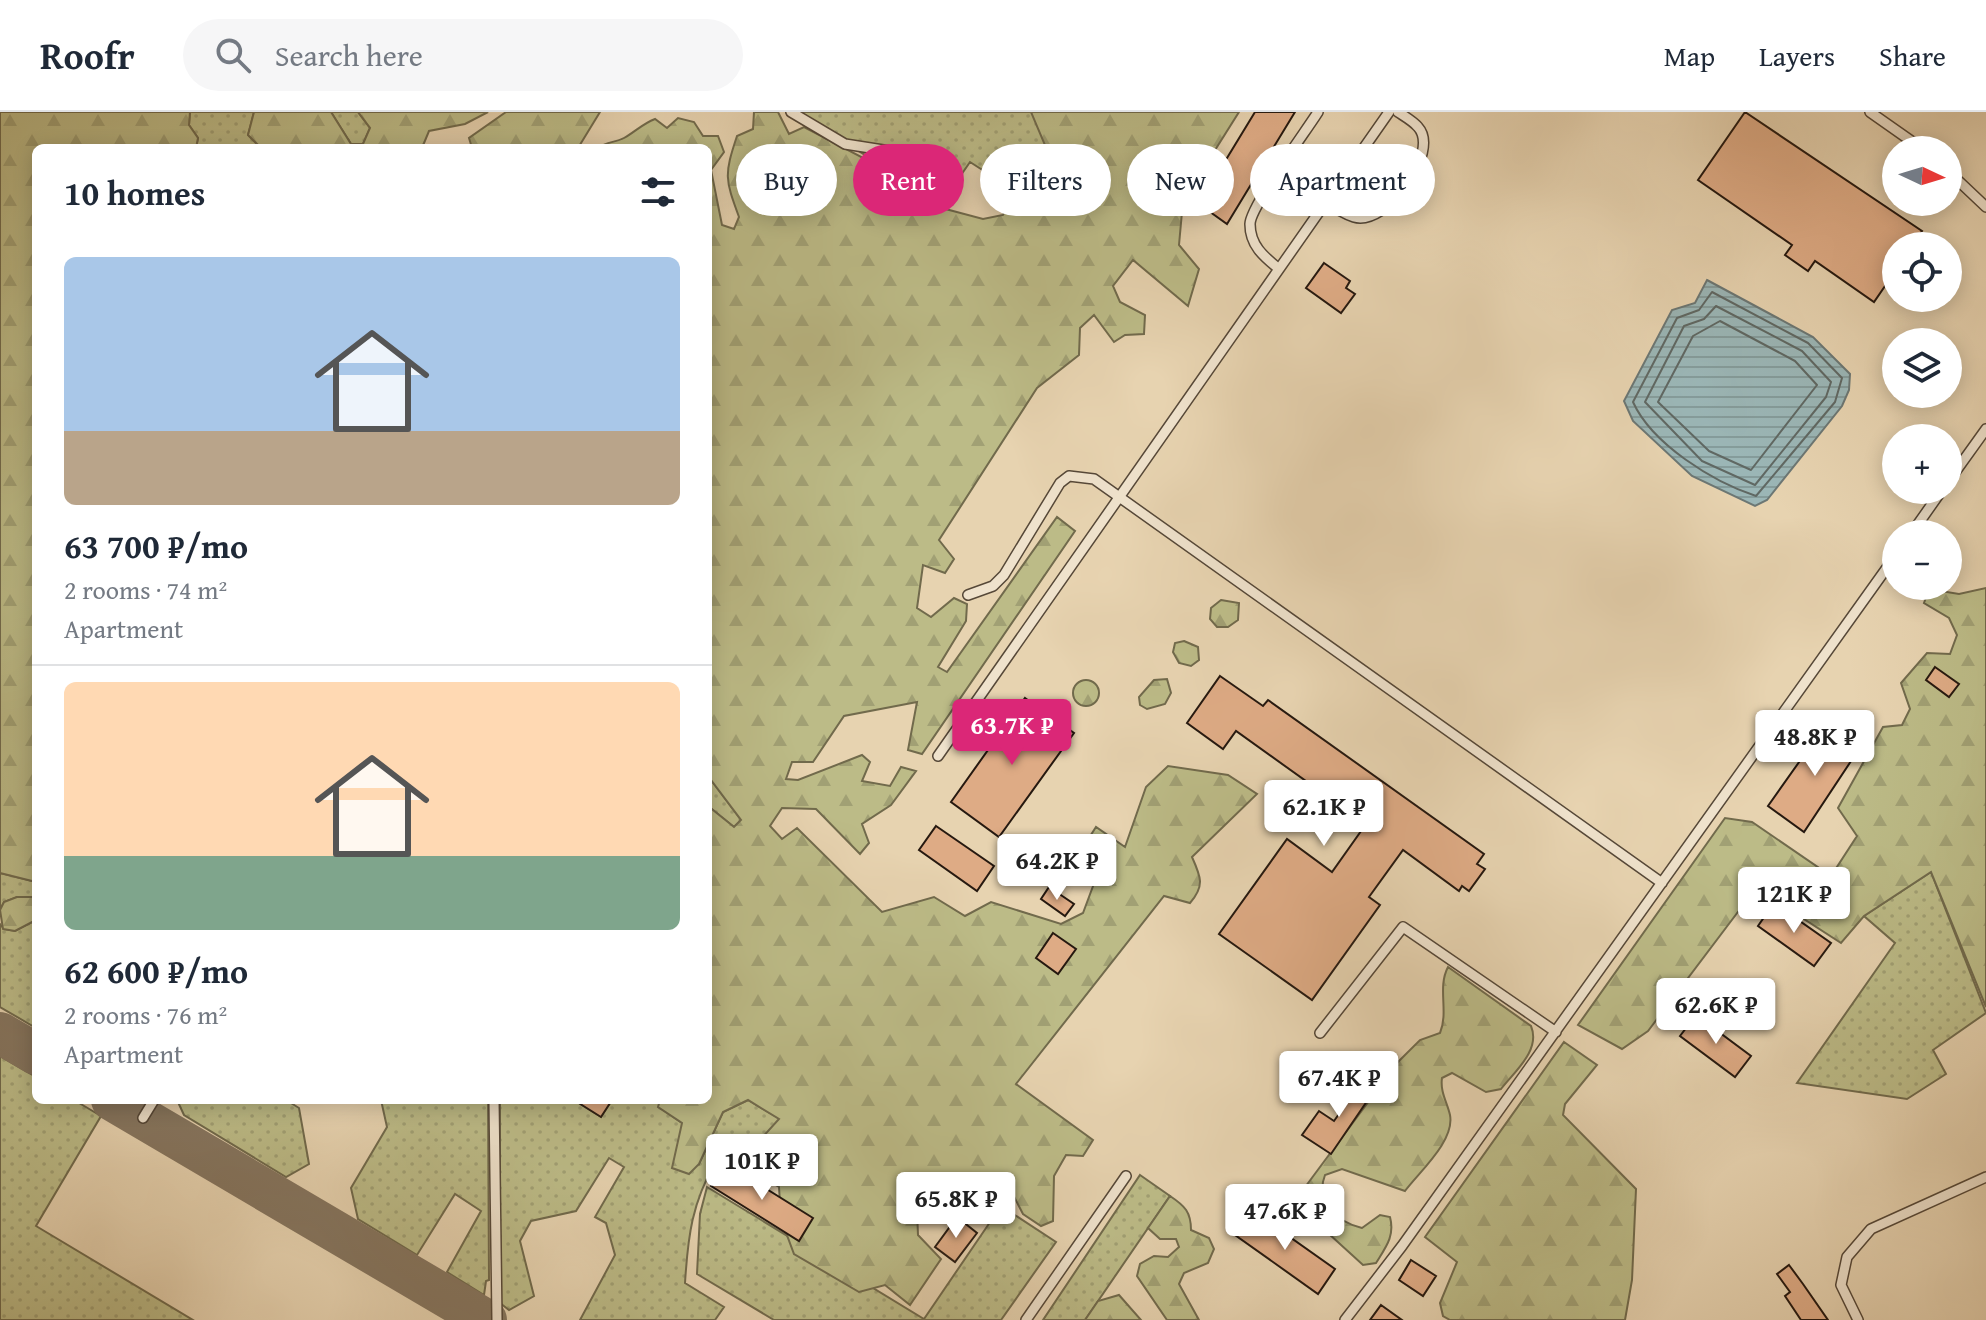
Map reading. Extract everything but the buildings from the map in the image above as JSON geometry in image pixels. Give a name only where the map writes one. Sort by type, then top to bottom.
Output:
[{"type":"lane","points":[[791,112],[845,144],[853,145]]},
{"type":"lane","points":[[1297,144],[1318,112]]},
{"type":"lane","points":[[1367,144],[1389,112]]},
{"type":"lane","points":[[1398,112],[1420,127],[1425,144]]},
{"type":"lane","points":[[1870,112],[1904,136]]},
{"type":"lane","points":[[1962,184],[1986,207]]},
{"type":"lane","points":[[1251,216],[1249,227],[1259,253],[1279,269]]},
{"type":"lane","points":[[938,756],[1317,216]]},
{"type":"lane","points":[[1352,216],[1366,219],[1375,216]]},
{"type":"lane","points":[[1962,462],[1986,429]]},
{"type":"lane","points":[[968,595],[993,586],[1004,575],[1060,483],[1069,476],[1094,479],[1662,883]]},
{"type":"lane","points":[[1345,1320],[1556,1032],[1882,575]]},
{"type":"lane","points":[[1320,1033],[1403,927],[1556,1032]]},
{"type":"lane","points":[[143,1118],[152,1104]]},
{"type":"lane","points":[[494,1104],[497,1320]]},
{"type":"lane","points":[[1026,1320],[1126,1176]]},
{"type":"lane","points":[[1858,1320],[1841,1285],[1847,1257],[1871,1229],[1986,1177]]},
{"type":"green space","points":[[0,112],[190,112],[189,125],[198,138],[197,144],[32,144],[32,881],[0,873]]},
{"type":"green space","points":[[190,112],[254,112],[248,135],[257,144],[197,144],[198,138],[189,125]]},
{"type":"green space","points":[[254,112],[331,112],[351,144],[257,144],[248,135]]},
{"type":"green space","points":[[331,112],[358,112],[370,128],[363,144],[351,144]]},
{"type":"green space","points":[[358,112],[488,112],[465,124],[429,131],[424,144],[363,144],[370,128]]},
{"type":"green space","points":[[506,112],[600,112],[580,144],[471,144],[469,138]]},
{"type":"green space","points":[[754,112],[778,112],[789,134],[804,127],[837,144],[736,144],[736,208],[728,169],[737,136],[753,129]]},
{"type":"green space","points":[[796,112],[1052,112],[1048,144],[980,144],[980,168],[970,162],[964,171],[964,144],[853,144],[853,148]]},
{"type":"green space","points":[[1031,112],[1239,112],[1219,144],[1127,144],[1127,216],[1182,216],[1179,245],[1199,269],[1188,306],[1133,260],[1113,286],[1120,302],[1145,315],[1144,334],[1125,335],[1114,342],[1094,315],[1080,328],[1079,355],[1037,388],[939,540],[954,559],[945,573],[923,565],[917,608],[931,617],[954,598],[967,604],[966,621],[938,667],[947,672],[1057,517],[1075,531],[922,754],[908,750],[917,702],[844,716],[813,762],[792,762],[786,779],[798,780],[862,755],[870,762],[862,781],[890,786],[901,767],[916,771],[891,805],[862,824],[869,843],[860,854],[816,809],[782,808],[770,826],[782,839],[797,828],[882,912],[934,897],[965,916],[991,902],[1061,924],[1083,913],[1099,870],[1080,852],[1096,827],[1125,847],[1146,787],[1168,766],[1228,775],[1257,794],[1192,857],[1200,886],[1190,903],[1164,896],[1016,1084],[1093,1140],[1083,1156],[1066,1155],[1054,1176],[1053,1221],[1041,1226],[1023,1214],[1008,1185],[988,1181],[966,1198],[951,1203],[932,1186],[917,1210],[918,1235],[941,1259],[910,1305],[885,1285],[859,1292],[794,1254],[781,1219],[779,1187],[727,1157],[733,1145],[751,1150],[779,1119],[748,1100],[723,1112],[699,1164],[689,1174],[672,1168],[682,1123],[658,1107],[659,1104],[712,1104],[712,809],[734,827],[741,820],[712,781],[712,175],[722,225],[734,229],[739,217],[837,216],[837,144],[853,153],[853,216],[964,214],[983,219],[998,216],[1111,216],[1111,144],[1045,144]]},
{"type":"green space","points":[[678,118],[694,122],[703,136],[718,136],[724,152],[712,169],[712,144],[605,144],[624,138],[655,119],[667,128]]},
{"type":"green space","points":[[1986,588],[1986,1007],[1931,872],[1864,916],[1841,943],[1756,888],[1648,1031],[1622,1049],[1578,1025],[1725,818],[1752,822],[1831,876],[1857,836],[1838,808],[1883,727],[1902,725],[1910,709],[1901,683],[1927,653],[1950,654],[1957,635],[1949,618],[1924,603],[1925,600],[1962,600],[1962,593]]},
{"type":"green space","points":[[1221,600],[1239,603],[1238,620],[1228,627],[1217,627],[1210,619],[1211,608]]},
{"type":"green space","points":[[1184,641],[1198,647],[1199,660],[1191,666],[1179,663],[1173,652],[1175,643]]},
{"type":"green space","points":[[1167,679],[1171,693],[1165,704],[1147,709],[1140,705],[1139,697],[1154,680]]},
{"type":"green space","points":[[1086,680],[1095,684],[1099,693],[1095,702],[1086,706],[1077,702],[1073,693],[1077,684]]},
{"type":"green space","points":[[712,781],[741,820],[734,827],[712,809]]},
{"type":"green space","points":[[1931,872],[1986,1013],[1933,1050],[1946,1074],[1907,1099],[1797,1083],[1895,943],[1864,916]]},
{"type":"green space","points":[[0,873],[32,881],[32,897],[17,897],[4,902],[0,910]]},
{"type":"green space","points":[[17,897],[32,897],[32,922],[15,931],[3,929],[0,910],[4,902]]},
{"type":"green space","points":[[32,922],[32,1026],[0,1007],[0,924],[4,929],[15,931]]},
{"type":"green space","points":[[1448,967],[1531,1026],[1530,1052],[1501,1089],[1486,1092],[1452,1073],[1442,1078],[1450,1115],[1447,1135],[1435,1156],[1405,1191],[1342,1169],[1325,1175],[1323,1193],[1326,1202],[1344,1221],[1362,1228],[1380,1215],[1390,1217],[1391,1230],[1386,1246],[1376,1263],[1363,1265],[1294,1202],[1398,1062],[1420,1040],[1440,1033],[1444,1016],[1443,983]]},
{"type":"green space","points":[[1564,1042],[1597,1065],[1565,1104],[1563,1115],[1636,1189],[1632,1280],[1625,1320],[1450,1320],[1443,1316],[1440,1303],[1457,1262],[1425,1237]]},
{"type":"green space","points":[[0,1056],[32,1075],[32,1104],[81,1104],[101,1116],[36,1226],[193,1320],[0,1320]]},
{"type":"green space","points":[[748,1100],[780,1119],[751,1151],[733,1145],[727,1157],[716,1161],[696,1205],[685,1283],[724,1307],[715,1320],[580,1320],[615,1255],[606,1223],[595,1217],[624,1167],[609,1158],[576,1211],[531,1221],[520,1241],[534,1296],[509,1310],[500,1303],[500,1104],[580,1104],[601,1117],[609,1104],[659,1104],[659,1107],[682,1123],[699,1164],[723,1112]]},
{"type":"green space","points":[[179,1104],[292,1104],[299,1108],[309,1164],[286,1177],[184,1115]]},
{"type":"green space","points":[[382,1104],[488,1104],[489,1280],[486,1281],[484,1295],[447,1272],[481,1211],[455,1194],[417,1255],[358,1219],[351,1188],[387,1127]]},
{"type":"green space","points":[[1140,1175],[1170,1196],[1085,1320],[1043,1320]]},
{"type":"green space","points":[[707,1187],[924,1319],[1001,1206],[1056,1242],[1001,1320],[774,1320],[697,1274],[700,1214]]},
{"type":"green space","points":[[1170,1196],[1186,1210],[1191,1230],[1209,1238],[1214,1249],[1208,1263],[1184,1273],[1179,1284],[1199,1320],[1167,1320],[1137,1276],[1140,1264],[1154,1256],[1168,1257],[1179,1247],[1176,1239],[1160,1239],[1148,1228]]},
{"type":"green space","points":[[1119,1295],[1141,1320],[1085,1320],[1098,1301]]},
{"type":"water","points":[[1707,280],[1813,337],[1850,374],[1849,390],[1842,406],[1767,500],[1755,506],[1692,476],[1633,421],[1624,401],[1672,310],[1695,303]]},
{"type":"taxiway","points":[[0,1033],[32,1052]]},
{"type":"taxiway","points":[[119,1104],[486,1320]]}]
